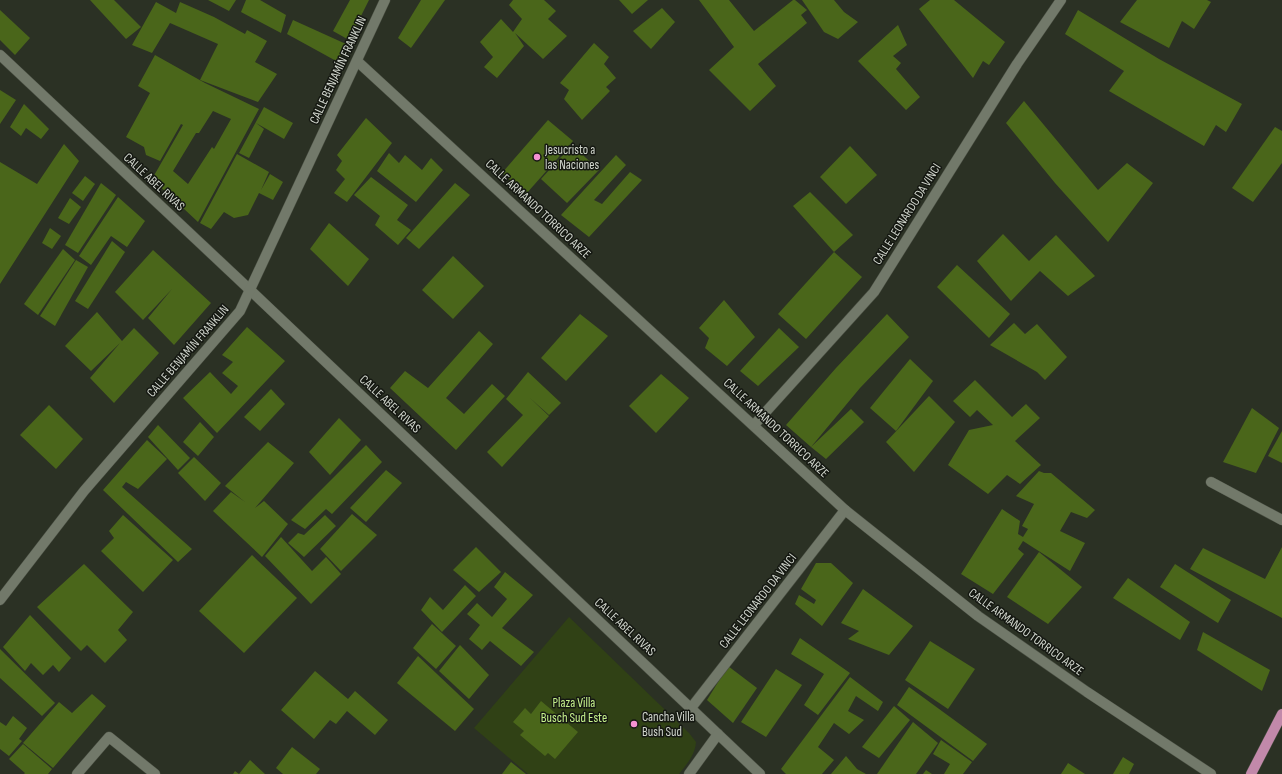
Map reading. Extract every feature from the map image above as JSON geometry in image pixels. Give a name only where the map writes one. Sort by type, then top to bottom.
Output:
[{"type":"main road","points":[[1251,774],[1282,714]]},
{"type":"street","name":"CALLE BENJAMÍN FRANKLIN","points":[[0,600],[84,491],[240,311],[385,0]]},
{"type":"street","name":"CALLE LEONARDO DA VINCI","points":[[754,425],[874,292],[1017,64],[1061,0]]},
{"type":"street","name":"CALLE ABEL RIVAS","points":[[0,55],[760,774]]},
{"type":"street","name":"CALLE ARMANDO TORRICO ARZE","points":[[357,61],[845,510],[978,616],[1087,692],[1211,774]]},
{"type":"street","points":[[1211,482],[1282,520]]},
{"type":"street","name":"CALLE LEONARDO DA VINCI","points":[[691,708],[845,510]]},
{"type":"street","points":[[689,774],[718,734]]},
{"type":"street","points":[[77,774],[109,737],[155,774]]},
{"type":"green space","name":"Plaza Villa Busch Sud Este","points":[[569,617],[689,733],[696,742],[688,763],[679,774],[528,774],[474,728]]},
{"type":"building","points":[[90,0],[114,0],[141,27],[126,39]]},
{"type":"building","points":[[208,0],[236,0],[229,11]]},
{"type":"building","points":[[246,0],[260,0],[286,15],[281,33],[241,12]]},
{"type":"building","points":[[350,0],[369,0],[349,40],[333,31]]},
{"type":"building","points":[[421,0],[445,0],[411,48],[398,38]]},
{"type":"building","points":[[513,0],[544,0],[556,11],[548,19],[567,36],[543,59],[515,33],[524,46],[497,78],[484,67],[493,57],[480,42],[501,19],[513,32],[522,19],[509,5]]},
{"type":"building","points":[[619,0],[648,0],[632,14]]},
{"type":"building","points":[[699,0],[729,0],[754,31],[793,0],[807,10],[801,15],[807,23],[758,64],[776,86],[750,111],[709,70],[734,47]]},
{"type":"building","points":[[802,0],[834,0],[844,12],[858,22],[838,39],[824,32]]},
{"type":"building","points":[[930,0],[954,0],[1005,42],[989,65],[983,61],[973,78],[919,9]]},
{"type":"building","points":[[1137,0],[1207,0],[1211,2],[1194,29],[1182,21],[1169,48],[1120,22]]},
{"type":"building","points":[[156,2],[176,13],[180,2],[214,17],[245,34],[247,30],[267,41],[255,62],[277,74],[258,102],[200,80],[218,44],[170,23],[152,53],[132,45]]},
{"type":"building","points":[[662,8],[675,22],[651,49],[633,31]]},
{"type":"building","points":[[0,10],[30,38],[15,55],[0,40]]},
{"type":"building","points":[[1078,10],[1159,59],[1242,104],[1226,132],[1216,125],[1204,146],[1109,91],[1124,71],[1065,34]]},
{"type":"building","points":[[293,20],[346,44],[338,62],[287,34]]},
{"type":"building","points":[[898,25],[907,45],[893,56],[901,63],[896,69],[920,97],[906,110],[858,61]]},
{"type":"building","points":[[594,43],[609,57],[604,64],[616,78],[606,87],[610,91],[582,120],[564,99],[569,90],[560,83]]},
{"type":"building","points":[[155,55],[205,83],[259,109],[198,222],[152,179],[183,125],[181,124],[160,161],[146,155],[144,147],[126,137],[150,93],[138,86]],"holes":[[[213,111],[231,119],[214,149],[212,147],[188,184],[173,171],[196,133],[199,133]]]},
{"type":"building","points":[[0,90],[16,100],[0,124]]},
{"type":"building","points":[[1024,101],[1098,190],[1127,163],[1153,183],[1108,242],[1055,183],[1006,123]]},
{"type":"building","points":[[24,104],[49,129],[41,139],[26,128],[21,136],[10,127]]},
{"type":"building","points":[[264,107],[293,123],[284,139],[256,123],[264,129],[249,158],[239,153]]},
{"type":"building","points":[[366,118],[392,143],[347,202],[334,193],[345,179],[336,170],[342,161],[337,155]]},
{"type":"building","name":"Jesucristo a las Naciones","points":[[548,120],[573,141],[526,194],[502,173]]},
{"type":"building","points":[[1275,127],[1282,131],[1282,163],[1253,202],[1232,188]]},
{"type":"building","points":[[64,144],[79,161],[0,284],[0,162],[37,184]]},
{"type":"building","points":[[572,145],[599,170],[567,203],[541,179]]},
{"type":"building","points":[[850,146],[877,175],[846,204],[820,177]]},
{"type":"building","points":[[389,153],[399,163],[405,155],[422,170],[431,158],[443,170],[416,202],[377,171]]},
{"type":"building","points":[[237,154],[269,172],[261,190],[270,174],[283,182],[273,200],[259,193],[248,215],[234,218],[224,212],[211,229],[200,223]]},
{"type":"building","points":[[616,155],[626,165],[594,200],[602,204],[630,172],[642,180],[589,237],[561,215]]},
{"type":"building","points":[[85,176],[95,184],[83,201],[72,193]]},
{"type":"building","points":[[371,177],[408,205],[397,220],[411,230],[398,245],[375,225],[380,216],[354,195]]},
{"type":"building","points":[[101,183],[116,195],[78,253],[65,245]]},
{"type":"building","points":[[455,183],[470,195],[419,249],[406,238]]},
{"type":"building","points":[[810,192],[853,235],[834,252],[793,206]]},
{"type":"building","points":[[118,197],[145,221],[127,247],[111,236],[91,265],[79,256]]},
{"type":"building","points":[[70,198],[81,207],[69,224],[58,218]]},
{"type":"building","points":[[329,223],[369,259],[348,286],[310,249]]},
{"type":"building","points":[[50,228],[61,236],[52,249],[42,243]]},
{"type":"building","points":[[1003,234],[1029,261],[1056,235],[1095,276],[1068,296],[1040,271],[1011,301],[977,261]]},
{"type":"building","points":[[112,241],[125,252],[88,309],[75,301]]},
{"type":"building","points":[[63,249],[75,260],[38,315],[24,304]]},
{"type":"building","points":[[153,250],[211,303],[174,345],[148,318],[172,289],[143,320],[115,292]]},
{"type":"building","points":[[834,252],[862,277],[806,339],[778,314]]},
{"type":"building","points":[[453,256],[484,286],[453,319],[422,290]]},
{"type":"building","points":[[76,260],[88,267],[55,326],[40,316]]},
{"type":"building","points":[[957,265],[1010,314],[989,338],[937,287]]},
{"type":"building","points":[[724,300],[755,337],[727,366],[705,348],[709,338],[699,328]]},
{"type":"building","points":[[97,312],[122,341],[134,328],[159,353],[114,403],[90,378],[120,343],[91,371],[65,346]]},
{"type":"building","points":[[580,314],[608,336],[566,381],[541,358]]},
{"type":"building","points":[[887,314],[909,337],[860,388],[811,447],[786,425],[836,368]]},
{"type":"building","points":[[1014,323],[1025,334],[1037,324],[1067,357],[1045,380],[1037,372],[990,345]]},
{"type":"building","points":[[247,327],[285,361],[217,433],[183,398],[210,372],[231,394],[238,386],[222,373],[233,362],[222,355]]},
{"type":"building","points":[[779,328],[799,347],[758,386],[740,371]]},
{"type":"building","points":[[479,331],[493,344],[446,398],[464,414],[492,384],[505,396],[456,450],[390,388],[405,371],[428,388]]},
{"type":"building","points":[[910,359],[933,381],[896,431],[870,408]]},
{"type":"building","points":[[528,372],[561,403],[549,415],[530,398],[549,416],[502,467],[487,452],[523,415],[506,399]]},
{"type":"building","points":[[661,374],[689,398],[656,433],[629,406]]},
{"type":"building","points":[[975,380],[1012,417],[1026,404],[1040,418],[1015,441],[1041,465],[1020,484],[1007,475],[988,494],[948,465],[969,430],[993,425],[977,410],[970,417],[953,401]]},
{"type":"building","points":[[271,389],[285,404],[260,431],[244,417]]},
{"type":"building","points":[[929,396],[955,422],[914,472],[886,442]]},
{"type":"building","points":[[49,405],[83,439],[56,469],[20,435]]},
{"type":"building","points":[[1252,408],[1279,428],[1256,473],[1223,462]]},
{"type":"building","points":[[851,409],[864,422],[826,459],[811,447]]},
{"type":"building","points":[[339,418],[361,440],[330,475],[309,452]]},
{"type":"building","points":[[200,422],[214,437],[198,456],[183,442]]},
{"type":"building","points":[[158,425],[190,458],[178,470],[148,437]]},
{"type":"building","points":[[1282,431],[1282,463],[1268,456]]},
{"type":"building","points":[[147,440],[167,459],[138,489],[126,482],[122,487],[192,549],[178,562],[103,490]]},
{"type":"building","points":[[268,442],[294,463],[255,508],[264,501],[288,524],[262,557],[213,511],[231,492],[245,502],[225,486]]},
{"type":"building","points":[[366,445],[382,462],[332,514],[326,509],[305,529],[291,520]]},
{"type":"building","points":[[194,457],[221,483],[205,501],[178,473]]},
{"type":"building","points":[[386,470],[402,483],[366,522],[350,508]]},
{"type":"building","points":[[1039,471],[1051,473],[1095,510],[1087,518],[1071,512],[1060,531],[1085,543],[1070,571],[1023,541],[1018,549],[1024,554],[993,594],[961,574],[1002,509],[1020,521],[1018,534],[1023,537],[1028,529],[1022,526],[1034,504],[1016,496]]},
{"type":"building","points":[[352,514],[377,535],[341,571],[320,549]]},
{"type":"building","points":[[123,515],[173,560],[143,592],[101,551],[114,538],[109,531]]},
{"type":"building","points":[[325,515],[336,526],[304,557],[288,543],[298,533],[304,535]]},
{"type":"building","points":[[281,537],[312,571],[326,557],[341,574],[311,604],[265,556]]},
{"type":"building","points":[[476,547],[501,572],[479,592],[453,570]]},
{"type":"building","points":[[1282,547],[1282,618],[1190,569],[1203,548],[1265,579]]},
{"type":"building","points":[[1039,552],[1082,587],[1048,624],[1007,597]]},
{"type":"building","points":[[252,555],[297,598],[244,653],[199,611]]},
{"type":"building","points":[[816,563],[831,563],[853,583],[822,626],[795,604],[799,595],[814,604],[816,600],[801,589]]},
{"type":"building","points":[[84,564],[133,612],[118,630],[127,640],[105,663],[87,645],[81,651],[37,607]]},
{"type":"building","points":[[1175,564],[1231,600],[1218,623],[1160,587]]},
{"type":"building","points":[[505,572],[533,595],[502,628],[534,652],[521,666],[490,641],[482,650],[469,639],[480,625],[467,614],[477,603],[492,617],[507,599],[494,587]]},
{"type":"building","points":[[1128,578],[1190,622],[1180,640],[1113,598]]},
{"type":"building","points":[[465,585],[476,596],[442,632],[421,610],[430,597],[443,610]]},
{"type":"building","points":[[863,589],[913,626],[889,655],[848,639],[859,631],[841,623]]},
{"type":"building","points":[[30,615],[71,658],[59,672],[53,665],[43,675],[31,663],[25,671],[3,647]]},
{"type":"building","points":[[432,624],[456,646],[436,669],[413,648]]},
{"type":"building","points":[[1203,632],[1270,670],[1262,691],[1197,650]]},
{"type":"building","points":[[800,638],[850,673],[818,715],[804,705],[824,674],[791,654]]},
{"type":"building","points":[[930,641],[975,669],[948,709],[905,680]]},
{"type":"building","points":[[460,645],[489,675],[469,699],[439,671]]},
{"type":"building","points":[[0,649],[55,703],[42,716],[0,678]]},
{"type":"building","points":[[418,656],[474,709],[455,731],[397,683]]},
{"type":"building","points":[[728,666],[757,688],[733,723],[707,700]]},
{"type":"building","points":[[776,669],[802,685],[766,737],[741,722]]},
{"type":"building","points":[[315,671],[348,699],[355,691],[388,720],[375,735],[347,711],[336,724],[330,720],[314,739],[281,710]]},
{"type":"building","points":[[850,677],[883,702],[878,711],[856,696],[848,711],[864,720],[849,734],[834,723],[818,747],[834,760],[822,774],[786,774],[781,769]]},
{"type":"building","points":[[909,687],[987,744],[973,761],[897,705]]},
{"type":"building","points":[[92,694],[106,706],[53,768],[23,743],[59,702],[72,713]]},
{"type":"building","points":[[541,701],[578,732],[555,759],[548,753],[545,756],[520,735],[524,731],[513,722],[525,708],[531,714]]},
{"type":"building","points":[[894,706],[910,720],[879,758],[862,747]]},
{"type":"building","points":[[13,716],[27,728],[19,739],[22,741],[9,756],[0,749],[0,722],[6,726]]},
{"type":"building","points":[[913,722],[938,743],[916,774],[877,774]]},
{"type":"building","points":[[941,740],[972,762],[963,774],[944,774],[950,764],[933,754]]},
{"type":"building","points":[[23,744],[52,769],[48,774],[24,774],[25,773],[9,759]]},
{"type":"building","points":[[292,747],[320,769],[316,774],[283,774],[276,768]]},
{"type":"building","points":[[846,756],[857,769],[866,774],[831,774]]},
{"type":"building","points":[[1123,757],[1134,764],[1129,774],[1113,774]]},
{"type":"building","points":[[250,760],[265,774],[239,774]]},
{"type":"building","points":[[511,762],[526,774],[502,774]]},
{"type":"building","points":[[1068,763],[1085,774],[1061,774]]},
{"type":"building","points":[[926,770],[932,774],[923,774]]},
{"type":"place","name":"Jesucristo a las Naciones","points":[[537,157]]},
{"type":"place","name":"Cancha Villa Bush Sud","points":[[634,724]]}]
